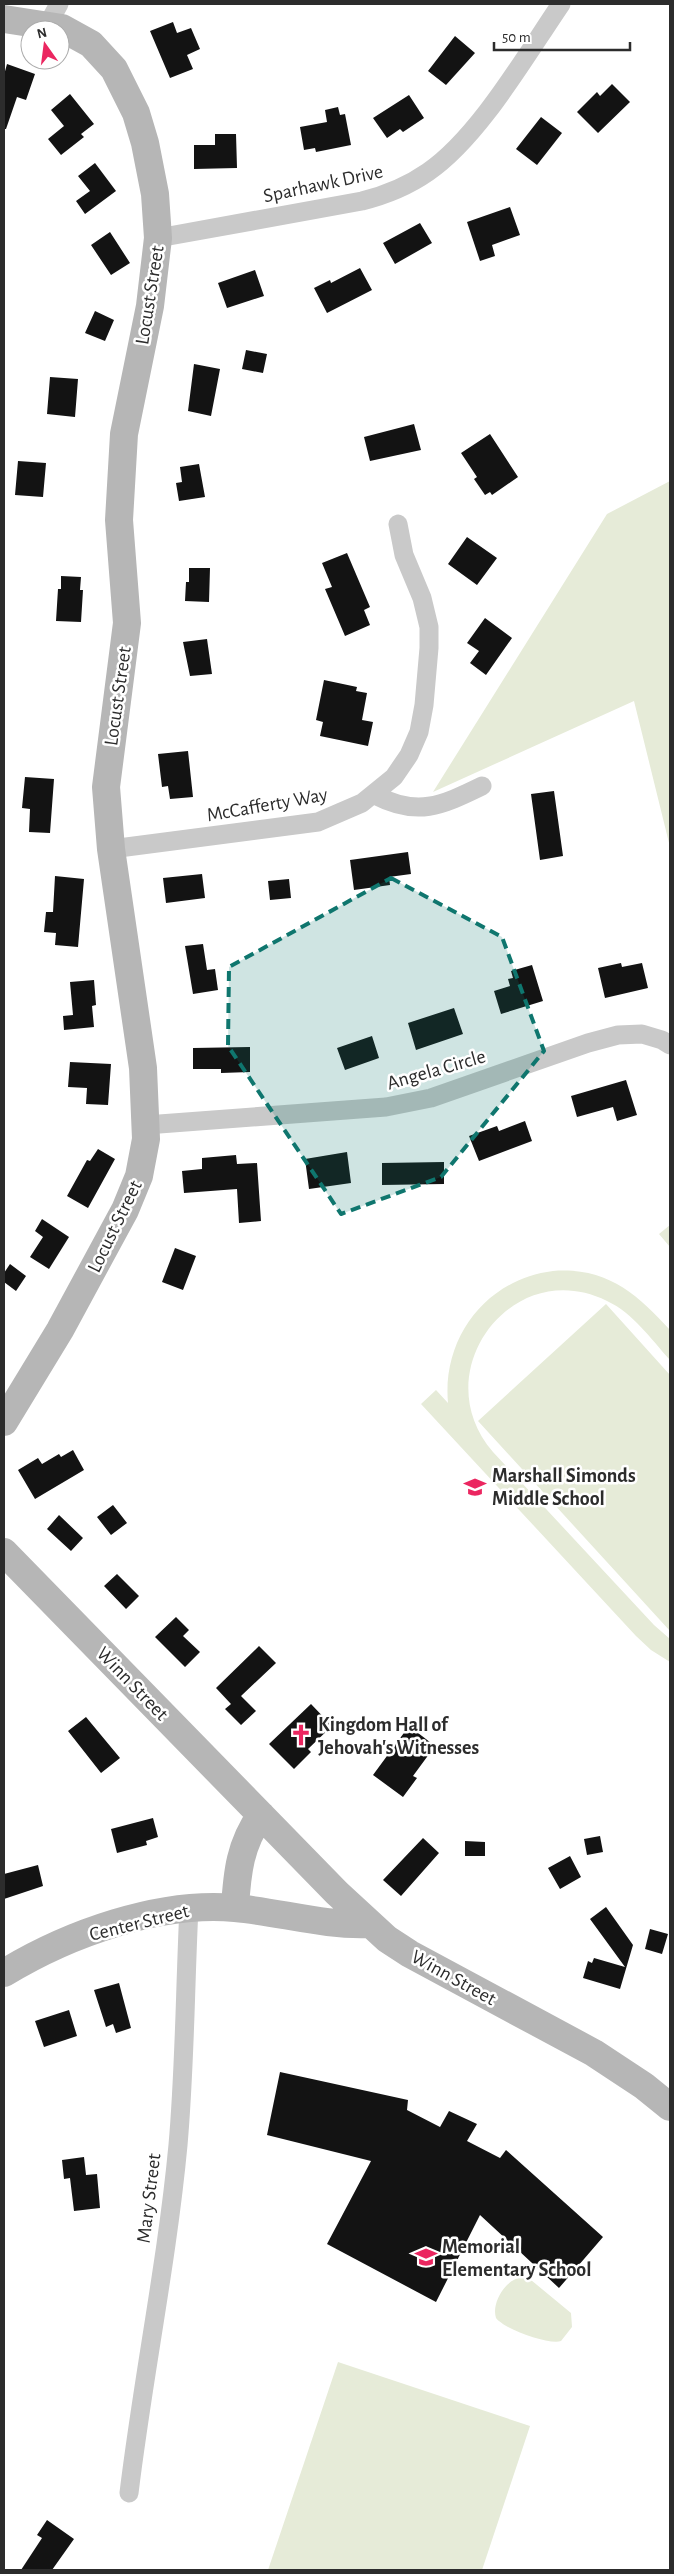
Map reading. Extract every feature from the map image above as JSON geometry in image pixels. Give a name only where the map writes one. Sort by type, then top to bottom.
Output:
[{"type":"street","name":"Sparhawk Drive","points":[[158,238],[362,201],[414,182],[444,160],[476,125],[561,4]]},
{"type":"street","name":"Locust Street","points":[[4,19],[54,14],[68,30],[91,44],[107,59],[122,80],[136,113],[150,164],[158,238],[150,306],[127,413],[122,456],[119,520],[127,623],[106,772],[106,800],[111,849],[143,1068],[146,1125],[140,1172],[125,1210],[64,1322],[4,1422]]},
{"type":"street","name":"McCafferty Way","points":[[111,849],[318,822],[349,811],[375,795],[402,767],[414,744],[422,718],[429,638],[422,598],[404,555],[398,524]]},
{"type":"street","points":[[375,795],[394,805],[413,808],[446,803],[482,786]]},
{"type":"street","name":"Angela Circle","points":[[146,1125],[386,1107],[431,1098],[588,1043],[618,1035],[642,1034],[662,1040],[670,1045]]},
{"type":"street","name":"Winn Street","points":[[4,1552],[261,1815],[387,1939],[439,1971],[594,2053],[644,2086],[670,2107]]},
{"type":"street","points":[[235,1908],[240,1854],[245,1840],[261,1815]]},
{"type":"street","name":"Center Street","points":[[4,1973],[47,1950],[92,1932],[144,1917],[189,1908],[235,1908],[328,1923],[370,1924]]},
{"type":"street","name":"Mary Street","points":[[129,2493],[138,2418],[170,2213],[178,2144],[189,1908]]},
{"type":"highlighted area","points":[[391,878],[502,937],[544,1051],[441,1177],[341,1214],[228,1046],[229,967]]},
{"type":"green space","points":[[670,481],[670,847],[634,701],[433,792],[607,514]]},
{"type":"green space","points":[[670,1225],[670,1247],[659,1234]]},
{"type":"green space","points":[[553,1271],[589,1273],[605,1278],[633,1294],[670,1330],[670,1360],[633,1319],[607,1301],[572,1291],[539,1294],[511,1307],[488,1329],[474,1357],[468,1388],[474,1421],[493,1452],[654,1625],[670,1639],[670,1662],[651,1650],[636,1636],[421,1404],[436,1390],[448,1403],[448,1379],[453,1356],[461,1334],[474,1315],[489,1299],[508,1286],[529,1276]]},
{"type":"green space","points":[[606,1304],[670,1375],[670,1631],[478,1421]]},
{"type":"green space","points":[[523,2277],[531,2280],[571,2313],[572,2327],[561,2341],[547,2341],[527,2335],[508,2327],[496,2318],[496,2305],[501,2292],[511,2282]]},
{"type":"green space","points":[[338,2362],[530,2426],[482,2570],[268,2570]]},
{"type":"building","points":[[173,22],[177,33],[191,28],[200,49],[187,55],[193,69],[170,78],[150,31]]},
{"type":"building","points":[[455,36],[475,53],[446,85],[428,71]]},
{"type":"building","points":[[7,64],[35,74],[26,100],[17,97],[6,129],[4,129],[4,75]]},
{"type":"building","points":[[612,84],[630,102],[598,133],[577,112],[597,92],[600,96]]},
{"type":"building","points":[[70,94],[94,124],[81,134],[84,137],[61,155],[48,139],[64,126],[51,110]]},
{"type":"building","points":[[409,95],[424,118],[403,132],[400,129],[387,138],[373,118]]},
{"type":"building","points":[[338,107],[340,115],[345,114],[351,145],[316,152],[315,148],[304,150],[300,127],[327,122],[325,110]]},
{"type":"building","points":[[541,117],[562,133],[537,165],[516,149]]},
{"type":"building","points":[[215,134],[236,134],[237,168],[194,169],[194,145],[215,145]]},
{"type":"building","points":[[95,163],[116,191],[85,214],[76,201],[90,191],[78,176]]},
{"type":"building","points":[[510,207],[520,235],[492,245],[495,256],[480,261],[467,222]]},
{"type":"building","points":[[420,223],[432,243],[395,264],[383,243]]},
{"type":"building","points":[[110,232],[130,263],[111,275],[91,245]]},
{"type":"building","points":[[360,268],[372,290],[327,313],[314,288],[330,280],[331,283]]},
{"type":"building","points":[[255,270],[264,296],[227,308],[218,283]]},
{"type":"building","points":[[95,311],[114,320],[105,341],[85,333]]},
{"type":"building","points":[[246,350],[267,354],[263,373],[242,369]]},
{"type":"building","points":[[194,364],[220,369],[211,416],[188,411]]},
{"type":"building","points":[[50,377],[78,379],[75,417],[47,414]]},
{"type":"building","points":[[414,424],[421,450],[370,461],[364,437]]},
{"type":"building","points":[[490,434],[518,477],[492,495],[490,492],[485,495],[474,479],[477,477],[461,453]]},
{"type":"building","points":[[18,461],[46,463],[43,497],[15,495]]},
{"type":"building","points":[[199,464],[205,497],[179,501],[176,483],[182,482],[180,467]]},
{"type":"building","points":[[467,537],[497,558],[477,585],[448,564]]},
{"type":"building","points":[[347,553],[370,607],[364,610],[370,625],[345,636],[325,589],[332,587],[322,563]]},
{"type":"building","points":[[189,568],[210,568],[209,602],[185,601],[186,582],[189,582]]},
{"type":"building","points":[[61,576],[81,577],[80,590],[83,590],[81,622],[56,621],[58,589],[61,589]]},
{"type":"building","points":[[485,618],[512,638],[486,675],[470,663],[479,651],[467,643]]},
{"type":"building","points":[[207,639],[212,674],[190,676],[183,642]]},
{"type":"building","points":[[324,680],[357,687],[356,691],[367,693],[362,720],[373,722],[368,746],[320,736],[323,722],[316,720]]},
{"type":"building","points":[[188,751],[193,797],[170,799],[168,786],[162,787],[158,754]]},
{"type":"building","points":[[25,777],[54,779],[50,833],[29,832],[30,809],[22,808]]},
{"type":"building","points":[[554,791],[563,856],[540,860],[531,794]]},
{"type":"building","points":[[408,852],[411,874],[389,877],[390,885],[354,890],[350,860]]},
{"type":"building","points":[[202,874],[205,898],[166,903],[163,878]]},
{"type":"building","points":[[55,876],[84,879],[78,947],[55,945],[56,933],[44,932],[46,912],[53,912]]},
{"type":"building","points":[[289,879],[291,898],[270,900],[268,881]]},
{"type":"building","points":[[203,944],[207,970],[215,969],[218,990],[193,994],[185,946]]},
{"type":"building","points":[[621,963],[622,967],[642,963],[648,988],[605,998],[598,968]]},
{"type":"building","points":[[532,965],[543,1001],[501,1014],[494,991],[510,986],[508,979],[513,978],[511,971]]},
{"type":"building","points":[[94,980],[96,1005],[92,1006],[94,1027],[64,1030],[63,1016],[73,1015],[70,982]]},
{"type":"building","points":[[454,1008],[463,1034],[416,1050],[408,1023]]},
{"type":"building","points":[[372,1036],[379,1058],[345,1070],[337,1048]]},
{"type":"building","points":[[250,1047],[250,1072],[221,1073],[221,1069],[193,1069],[193,1048]]},
{"type":"building","points":[[70,1062],[111,1064],[108,1105],[86,1104],[87,1088],[68,1087]]},
{"type":"building","points":[[626,1080],[637,1115],[617,1121],[613,1107],[577,1117],[571,1096]]},
{"type":"building","points":[[525,1121],[532,1141],[479,1161],[469,1136],[497,1126],[499,1131]]},
{"type":"building","points":[[98,1149],[115,1159],[88,1208],[67,1196],[87,1160],[90,1161]]},
{"type":"building","points":[[347,1152],[351,1183],[309,1189],[305,1159]]},
{"type":"building","points":[[236,1155],[237,1164],[257,1163],[261,1221],[239,1223],[237,1189],[184,1193],[182,1171],[202,1169],[202,1158]]},
{"type":"building","points":[[444,1162],[444,1184],[382,1185],[382,1163]]},
{"type":"building","points":[[42,1219],[69,1237],[49,1269],[30,1257],[43,1237],[35,1231]]},
{"type":"building","points":[[175,1248],[196,1256],[183,1290],[162,1282]]},
{"type":"building","points":[[10,1264],[26,1276],[16,1291],[4,1282],[4,1273]]},
{"type":"building","points":[[73,1450],[84,1470],[35,1499],[18,1470],[38,1458],[42,1464],[59,1454],[61,1457]]},
{"type":"building","points":[[113,1505],[127,1523],[111,1535],[97,1517]]},
{"type":"building","points":[[59,1515],[83,1538],[71,1551],[47,1529]]},
{"type":"building","points":[[117,1574],[139,1596],[126,1609],[104,1586]]},
{"type":"building","points":[[176,1617],[189,1630],[183,1636],[200,1652],[185,1667],[155,1637]]},
{"type":"building","points":[[259,1646],[276,1663],[241,1696],[256,1711],[241,1725],[225,1709],[231,1704],[216,1688]]},
{"type":"building","name":"Kingdom Hall of Jehovah's Witnesses","points":[[311,1704],[332,1726],[308,1749],[311,1752],[294,1769],[269,1744]]},
{"type":"building","points":[[86,1717],[120,1758],[101,1773],[68,1731]]},
{"type":"building","points":[[409,1726],[435,1746],[413,1776],[417,1778],[403,1797],[373,1775]]},
{"type":"building","points":[[153,1818],[158,1837],[146,1841],[147,1845],[117,1853],[111,1829]]},
{"type":"building","points":[[600,1836],[603,1852],[587,1855],[584,1839]]},
{"type":"building","points":[[423,1838],[439,1853],[401,1896],[383,1880]]},
{"type":"building","points":[[465,1841],[485,1842],[485,1856],[465,1856]]},
{"type":"building","points":[[570,1856],[581,1877],[560,1889],[548,1868]]},
{"type":"building","points":[[38,1865],[43,1886],[4,1899],[4,1874]]},
{"type":"building","points":[[606,1907],[633,1945],[620,1989],[583,1978],[588,1961],[592,1963],[594,1958],[625,1967],[590,1919]]},
{"type":"building","points":[[650,1929],[668,1934],[662,1954],[645,1949]]},
{"type":"building","points":[[119,1983],[131,2028],[116,2033],[113,2024],[106,2027],[94,1990]]},
{"type":"building","points":[[69,2010],[77,2036],[44,2047],[35,2021]]},
{"type":"building","points":[[280,2072],[408,2100],[407,2110],[440,2127],[449,2111],[477,2124],[467,2141],[500,2158],[506,2150],[603,2237],[559,2288],[480,2215],[436,2302],[327,2244],[371,2161],[267,2135]]},
{"type":"building","points":[[84,2157],[86,2175],[97,2174],[100,2208],[74,2211],[70,2178],[64,2179],[62,2160]]},
{"type":"building","points":[[47,2520],[74,2539],[52,2570],[21,2570],[42,2538],[37,2535]]},
{"type":"place","name":"Marshall Simonds Middle School","points":[[475,1487]]},
{"type":"place","name":"Kingdom Hall of Jehovah's Witnesses","points":[[301,1735]]},
{"type":"place","name":"Memorial Elementary School","points":[[426,2257]]}]
